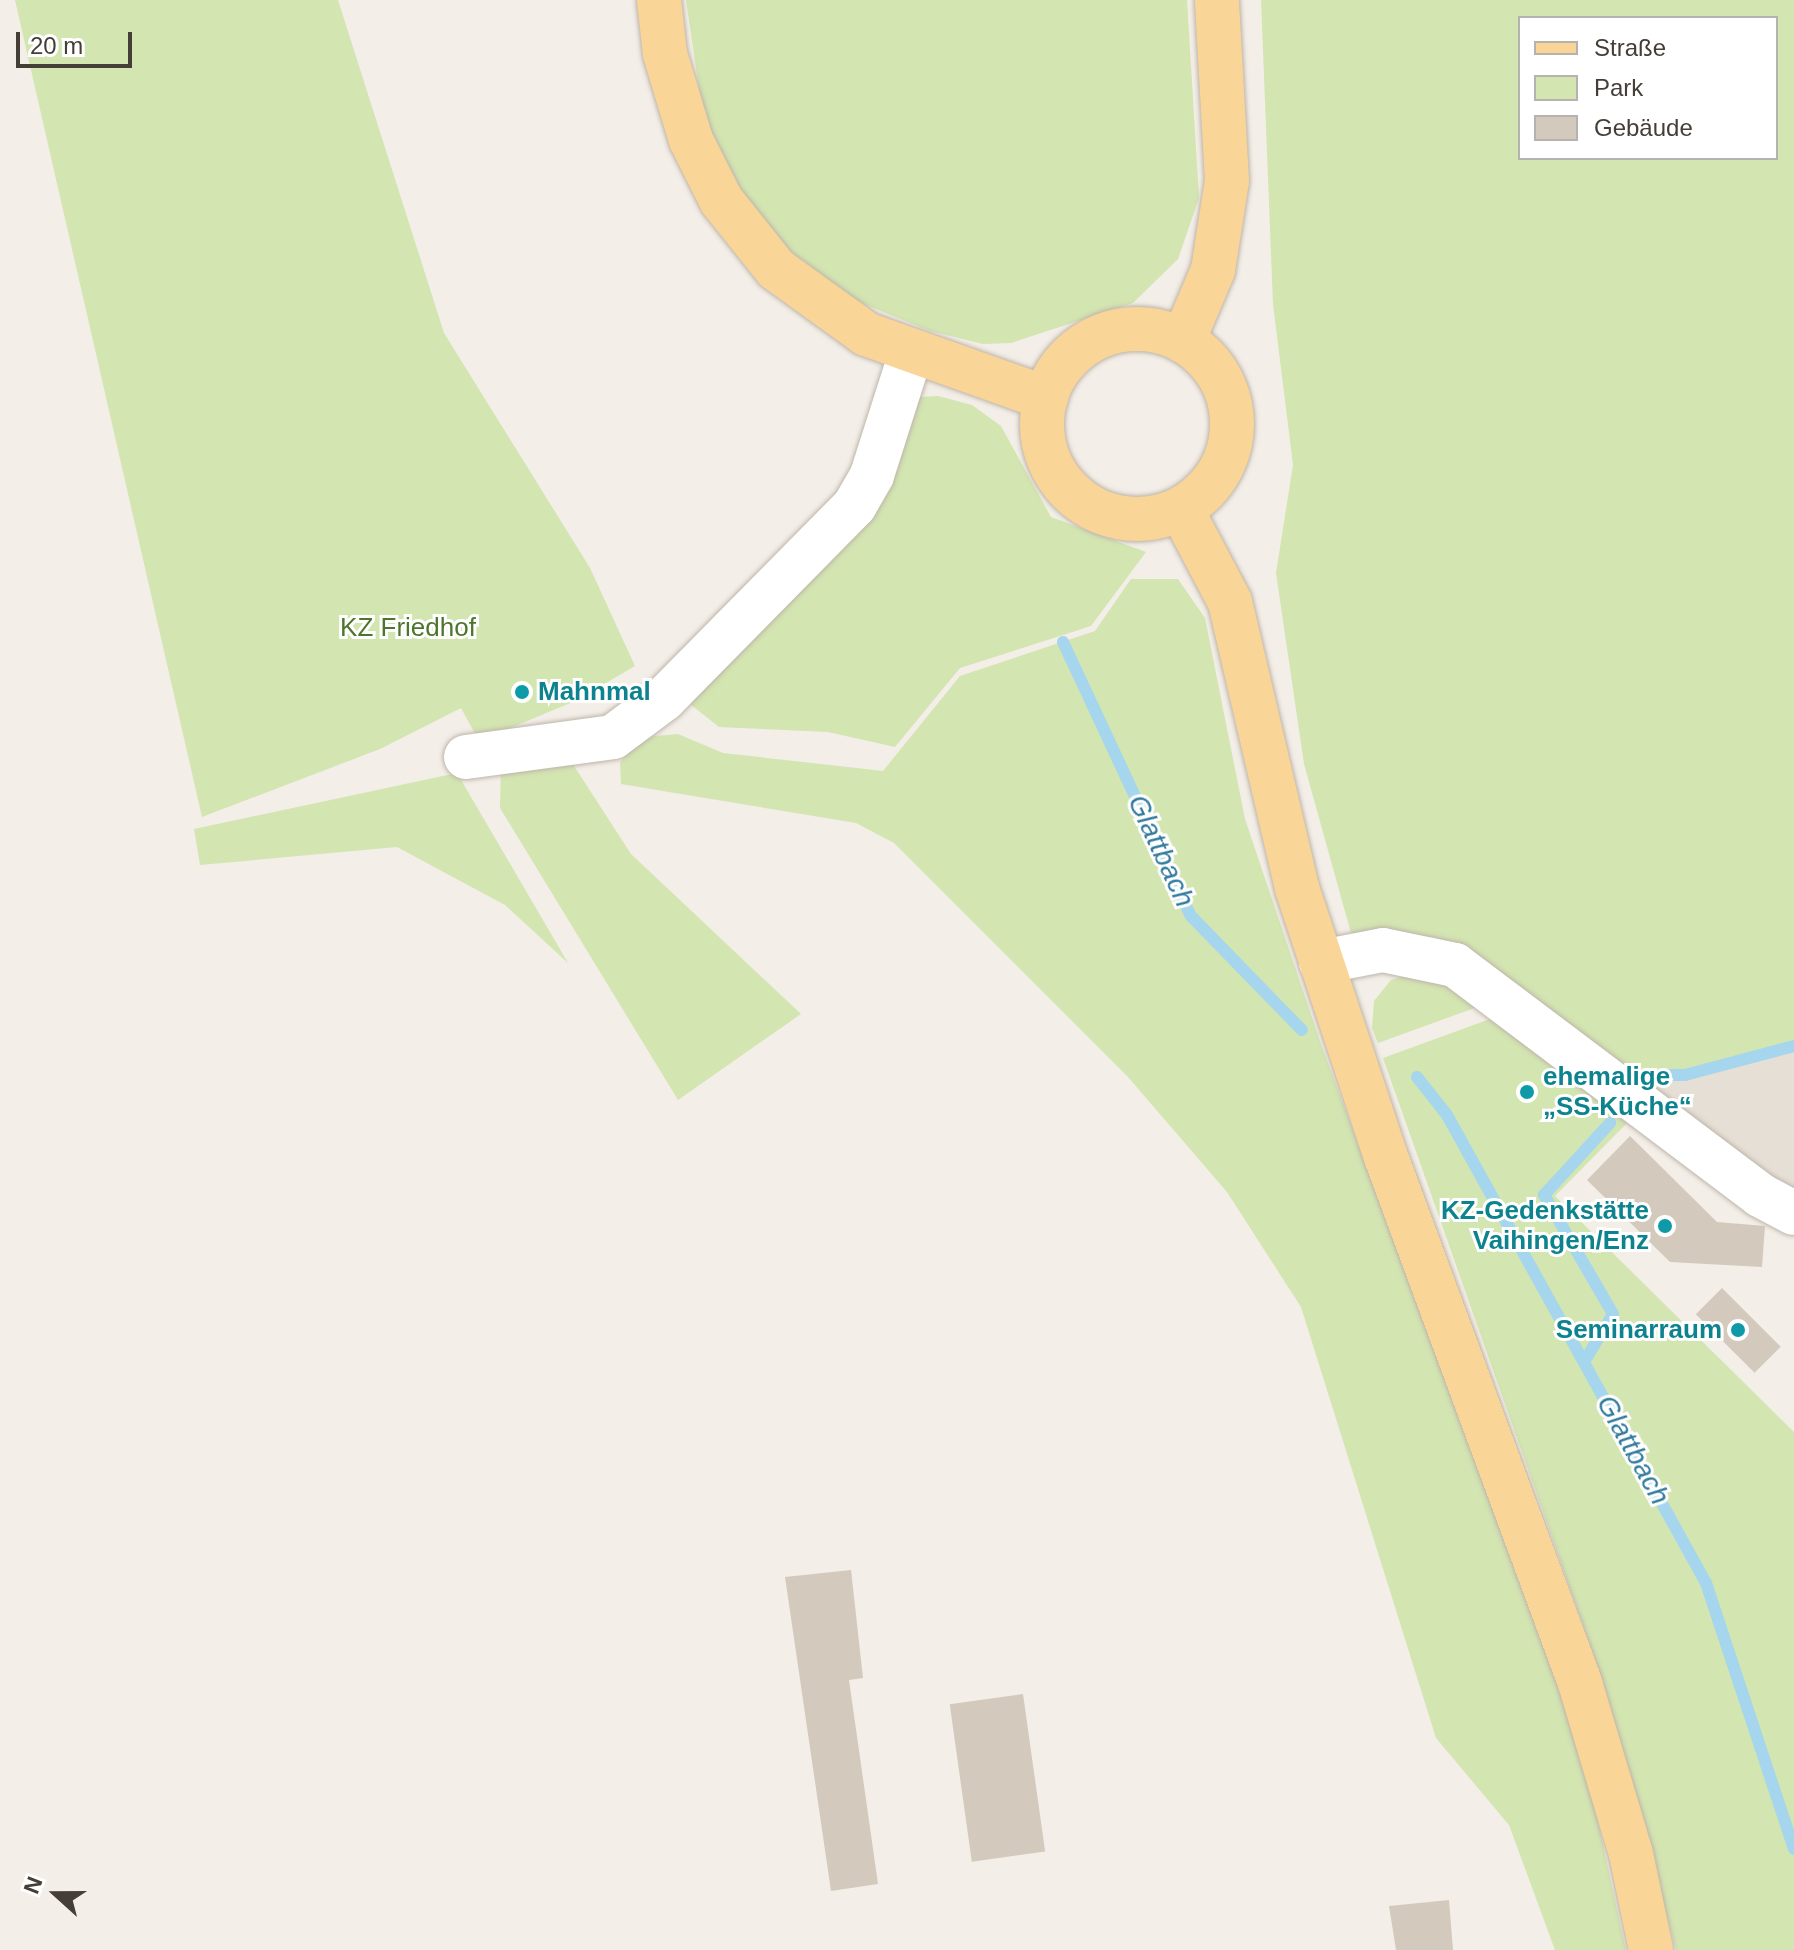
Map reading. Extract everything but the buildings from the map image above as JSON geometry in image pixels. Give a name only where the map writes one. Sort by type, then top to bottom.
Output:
[{"type":"main road","points":[[659,0],[665,54],[691,140],[747,236],[776,269],[833,314],[911,353],[1046,398]]},
{"type":"main road","points":[[1183,341],[1213,270],[1227,181],[1217,0]]},
{"type":"main road","points":[[1143,329],[1183,341],[1219,376],[1232,424],[1219,472],[1181,509],[1136,520],[1086,505],[1050,463],[1042,437],[1046,398],[1070,357],[1105,335],[1143,329]]},
{"type":"main road","points":[[1181,509],[1230,602],[1262,755],[1321,962],[1580,1683],[1631,1854],[1651,1950]]},
{"type":"street","points":[[466,757],[613,737],[664,699],[855,505],[872,475],[911,353]]},
{"type":"street","points":[[1321,962],[1383,950],[1455,965],[1760,1195],[1794,1213]]},
{"type":"shaded area","points":[[1794,1049],[1794,1192],[1648,1087],[1662,1077],[1686,1078]]},
{"type":"green space","name":"KZ Friedhof","points":[[15,0],[338,0],[444,333],[590,568],[635,666],[575,701],[479,741],[461,708],[380,749],[202,817]]},
{"type":"green space","points":[[686,0],[1187,0],[1199,198],[1178,259],[1133,303],[1011,343],[983,344],[930,331],[854,300],[781,244],[719,161],[701,102]]},
{"type":"green space","points":[[1261,0],[1794,0],[1794,1043],[1685,1072],[1660,1071],[1642,1082],[1491,969],[1435,937],[1351,933],[1304,764],[1276,573],[1293,465],[1273,304]]},
{"type":"green space","points":[[938,396],[972,405],[1001,426],[1051,517],[1146,552],[1091,626],[960,668],[895,747],[828,732],[719,727],[690,704],[701,684],[919,397]]},
{"type":"green space","points":[[1131,579],[1178,579],[1205,618],[1245,819],[1321,1044],[1583,1753],[1626,1950],[1555,1950],[1509,1825],[1436,1738],[1301,1307],[1227,1192],[1128,1077],[894,843],[856,823],[621,784],[620,762],[644,737],[678,734],[723,753],[883,771],[960,676],[1095,631]]},
{"type":"green space","points":[[565,752],[631,854],[801,1014],[678,1100],[500,808],[501,766]]},
{"type":"green space","points":[[457,773],[568,963],[505,905],[397,847],[200,865],[194,829]]},
{"type":"green space","points":[[1406,975],[1438,976],[1480,1006],[1378,1043],[1372,1028],[1374,1001],[1391,980]]},
{"type":"green space","points":[[1490,1019],[1627,1123],[1555,1196],[1794,1432],[1794,1950],[1676,1950],[1601,1676],[1383,1058]]},
{"type":"waterway","name":"Glattbach","points":[[1063,642],[1191,916],[1302,1030]]},
{"type":"waterway","points":[[1648,1083],[1661,1075],[1685,1075],[1794,1046]]},
{"type":"waterway","name":"Glattbach","points":[[1417,1077],[1447,1115],[1706,1583],[1794,1849]]},
{"type":"waterway","points":[[1584,1362],[1613,1314],[1544,1195],[1610,1123]]},
{"type":"place","name":"Mahnmal","points":[[522,692]]},
{"type":"place","name":"ehemalige „SS-Küche“","points":[[1527,1092]]},
{"type":"place","name":"KZ-Gedenkstätte Vaihingen/Enz","points":[[1665,1226]]},
{"type":"place","name":"Seminarraum","points":[[1738,1330]]}]
